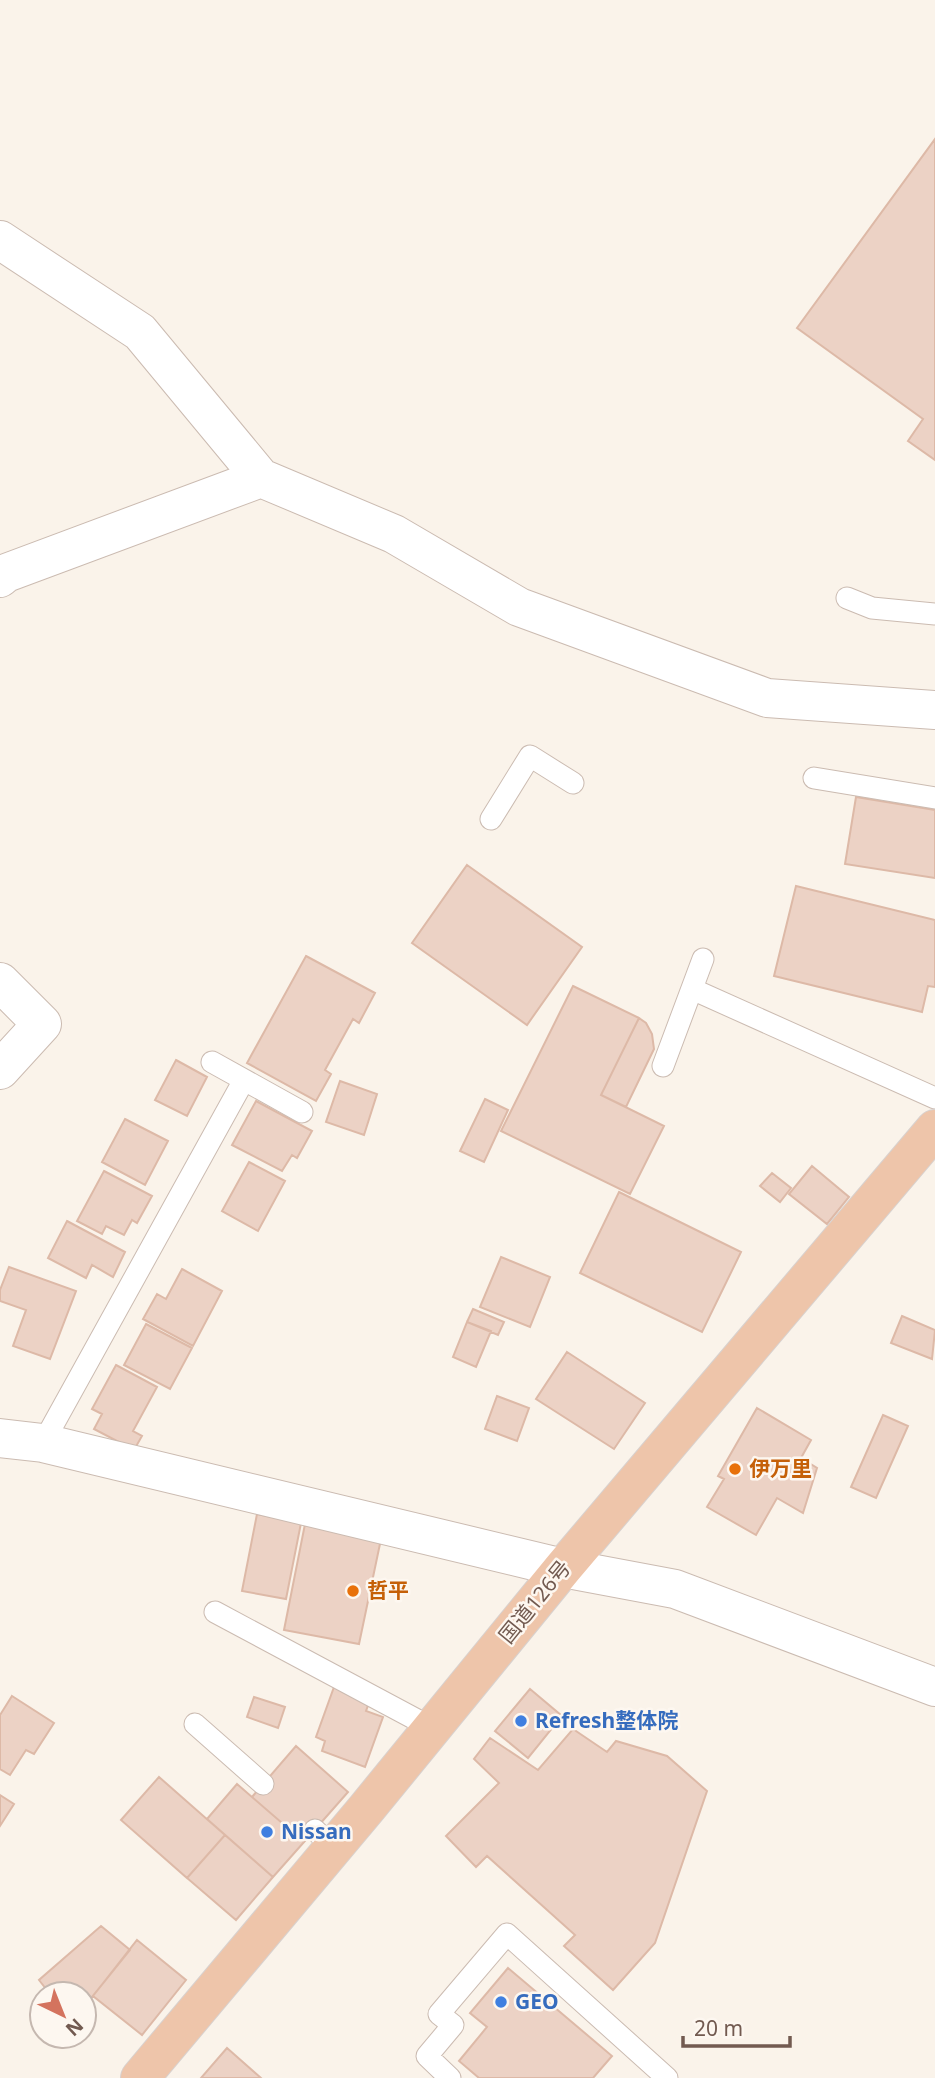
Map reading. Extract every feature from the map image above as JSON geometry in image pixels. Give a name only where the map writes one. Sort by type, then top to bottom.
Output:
[{"type":"highway","name":"国道126号","points":[[139,2078],[324,1839],[432,1728],[563,1568],[935,1129]]},
{"type":"street","points":[[0,240],[140,332],[261,478],[394,534],[519,607],[766,698],[935,710]]},
{"type":"street","points":[[0,578],[6,573],[261,478]]},
{"type":"street","points":[[0,982],[41,1024],[0,1070]]},
{"type":"street","points":[[0,1438],[43,1443],[563,1568],[676,1589],[935,1686]]},
{"type":"lane","points":[[848,598],[872,608],[935,614]]},
{"type":"lane","points":[[491,819],[530,756],[573,783]]},
{"type":"lane","points":[[814,778],[935,798]]},
{"type":"lane","points":[[663,1066],[703,959]]},
{"type":"lane","points":[[692,989],[935,1098]]},
{"type":"lane","points":[[212,1062],[302,1112]]},
{"type":"lane","points":[[43,1443],[244,1080]]},
{"type":"lane","points":[[215,1612],[432,1728]]},
{"type":"lane","points":[[195,1724],[263,1784]]},
{"type":"lane","points":[[450,2078],[427,2056],[453,2025],[439,2014],[507,1934],[667,2078]]},
{"type":"building","points":[[935,139],[935,460],[908,441],[923,419],[797,328]]},
{"type":"building","points":[[856,797],[935,810],[935,878],[845,864]]},
{"type":"building","points":[[467,865],[582,947],[527,1025],[412,943]]},
{"type":"building","points":[[796,886],[935,920],[935,987],[928,986],[922,1012],[774,976]]},
{"type":"building","points":[[306,956],[375,993],[359,1023],[353,1019],[325,1070],[331,1074],[316,1101],[247,1063]]},
{"type":"building","points":[[573,986],[639,1018],[601,1095],[664,1126],[630,1194],[501,1131]]},
{"type":"building","points":[[639,1018],[646,1023],[652,1034],[654,1049],[626,1107],[601,1095]]},
{"type":"building","points":[[176,1060],[207,1077],[187,1116],[155,1100]]},
{"type":"building","points":[[340,1081],[377,1094],[364,1135],[326,1122]]},
{"type":"building","points":[[485,1099],[508,1110],[484,1162],[460,1151]]},
{"type":"building","points":[[256,1101],[312,1131],[297,1158],[292,1155],[282,1171],[232,1145]]},
{"type":"building","points":[[125,1119],[168,1141],[145,1185],[102,1162]]},
{"type":"building","points":[[249,1162],[285,1181],[258,1231],[222,1211]]},
{"type":"building","points":[[812,1166],[849,1197],[827,1224],[789,1194]]},
{"type":"building","points":[[104,1171],[152,1196],[137,1223],[132,1220],[124,1235],[106,1226],[102,1234],[77,1221]]},
{"type":"building","points":[[772,1173],[791,1188],[780,1202],[760,1186]]},
{"type":"building","points":[[619,1192],[741,1252],[702,1332],[580,1273]]},
{"type":"building","points":[[67,1221],[125,1252],[113,1277],[92,1265],[86,1278],[48,1258]]},
{"type":"building","points":[[501,1257],[550,1277],[530,1327],[480,1307]]},
{"type":"building","points":[[9,1267],[76,1291],[50,1359],[13,1346],[26,1310],[0,1301],[0,1290]]},
{"type":"building","points":[[182,1269],[222,1291],[193,1346],[143,1319],[157,1294],[166,1299]]},
{"type":"building","points":[[473,1309],[504,1322],[498,1335],[467,1322]]},
{"type":"building","points":[[902,1316],[935,1330],[932,1359],[891,1343]]},
{"type":"building","points":[[467,1322],[491,1331],[476,1367],[453,1357]]},
{"type":"building","points":[[146,1324],[192,1348],[170,1389],[124,1365]]},
{"type":"building","points":[[567,1352],[645,1403],[614,1449],[536,1399]]},
{"type":"building","points":[[116,1365],[157,1387],[133,1431],[142,1436],[134,1450],[94,1429],[102,1414],[92,1409]]},
{"type":"building","points":[[497,1396],[529,1408],[517,1441],[485,1429]]},
{"type":"building","points":[[757,1408],[811,1440],[801,1458],[817,1468],[803,1513],[777,1498],[756,1535],[707,1507],[724,1479],[718,1476]]},
{"type":"building","points":[[883,1415],[908,1426],[876,1498],[851,1487]]},
{"type":"building","points":[[257,1514],[301,1523],[286,1599],[242,1591]]},
{"type":"building","points":[[305,1524],[381,1539],[359,1644],[284,1630]]},
{"type":"building","points":[[334,1687],[370,1700],[366,1711],[383,1717],[365,1767],[322,1751],[325,1741],[316,1737]]},
{"type":"building","points":[[530,1689],[562,1716],[528,1758],[495,1731]]},
{"type":"building","points":[[12,1696],[54,1723],[34,1754],[26,1750],[10,1775],[0,1769],[0,1715]]},
{"type":"building","points":[[254,1697],[285,1707],[278,1728],[247,1717]]},
{"type":"building","points":[[573,1729],[607,1752],[616,1741],[667,1756],[707,1791],[655,1943],[613,1990],[564,1946],[575,1935],[487,1856],[476,1867],[446,1836],[499,1783],[474,1759],[490,1738],[538,1770]]},
{"type":"building","points":[[296,1746],[348,1792],[304,1842],[252,1797]]},
{"type":"building","points":[[159,1777],[225,1835],[187,1878],[121,1820]]},
{"type":"building","points":[[237,1784],[304,1842],[273,1877],[207,1819]]},
{"type":"building","points":[[0,1795],[14,1804],[0,1826]]},
{"type":"building","points":[[225,1835],[273,1877],[236,1920],[187,1878]]},
{"type":"building","points":[[101,1926],[130,1950],[98,1990],[98,1980],[39,1980]]},
{"type":"building","points":[[137,1940],[186,1980],[142,2035],[98,2000],[98,1990]]},
{"type":"building","points":[[508,1968],[612,2056],[593,2078],[479,2078],[459,2061],[487,2027],[470,2013]]},
{"type":"building","points":[[227,2048],[261,2078],[201,2078]]},
{"type":"place","name":"伊万里","points":[[735,1469]]},
{"type":"place","name":"哲平","points":[[353,1591]]},
{"type":"place","name":"Refresh整体院","points":[[521,1721]]},
{"type":"place","name":"Nissan","points":[[267,1832]]},
{"type":"place","name":"GEO","points":[[501,2002]]}]
